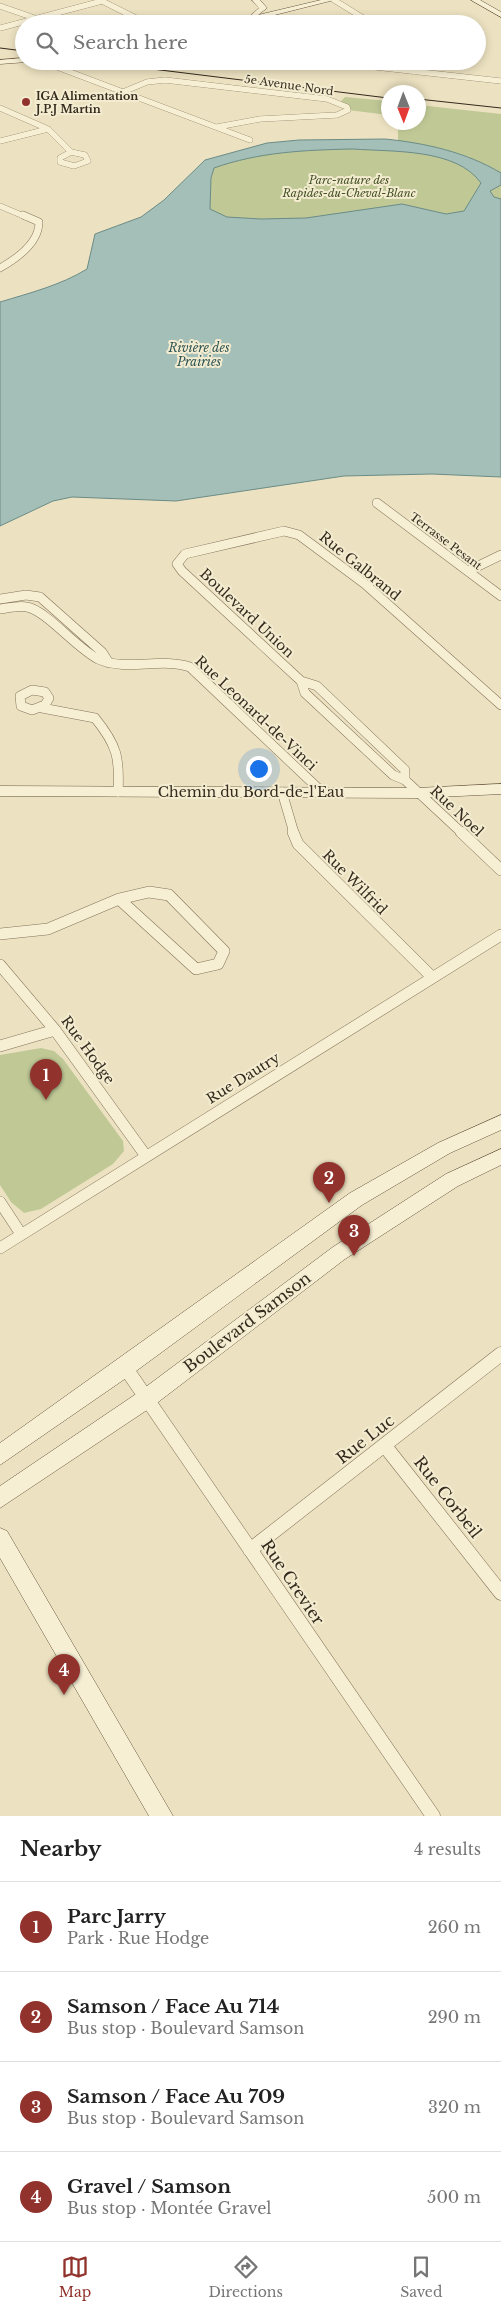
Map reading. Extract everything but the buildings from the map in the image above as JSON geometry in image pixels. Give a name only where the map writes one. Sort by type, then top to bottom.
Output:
[{"type":"street","points":[[47,15],[101,0],[130,15]]},
{"type":"street","points":[[253,15],[263,8],[256,0]]},
{"type":"street","points":[[251,15],[273,6],[318,3],[330,0]]},
{"type":"street","points":[[334,0],[359,15]]},
{"type":"street","points":[[475,0],[501,15]]},
{"type":"street","points":[[489,0],[501,7]]},
{"type":"street","points":[[0,6],[27,15]]},
{"type":"street","points":[[254,15],[273,6]]},
{"type":"street","points":[[0,28],[15,24]]},
{"type":"street","points":[[2,62],[15,61]]},
{"type":"street","points":[[65,70],[250,140]]},
{"type":"street","points":[[397,70],[501,81]]},
{"type":"street","name":"5e Avenue Nord","points":[[123,92],[147,82],[165,80],[300,95],[340,103],[347,107],[348,110],[338,115],[260,119],[217,127]]},
{"type":"street","points":[[0,108],[48,128],[71,152]]},
{"type":"street","points":[[0,141],[48,128]]},
{"type":"street","points":[[0,206],[39,222],[40,229],[24,251],[13,261],[0,268]]},
{"type":"street","name":"Terrasse Pesant","points":[[377,503],[501,596]]},
{"type":"street","name":"Rue Galbrand","points":[[176,564],[185,554],[284,531],[299,535],[365,584],[501,705]]},
{"type":"street","points":[[468,571],[501,555]]},
{"type":"street","name":"Boulevard Union","points":[[176,564],[182,572],[301,681],[305,693],[393,775],[405,780],[417,793]]},
{"type":"street","points":[[0,609],[25,606],[31,595]]},
{"type":"street","points":[[0,599],[31,595],[40,597],[102,652],[109,663]]},
{"type":"street","name":"Rue Leonard-de-Vinci","points":[[25,606],[37,610],[92,657],[109,663],[125,665],[170,662],[190,667],[322,792]]},
{"type":"street","points":[[42,708],[95,718],[114,742],[120,759],[118,792]]},
{"type":"street","name":"Chemin du Bord-de-l'Eau","points":[[0,791],[417,793],[501,789]]},
{"type":"street","name":"Rue Wilfrid","points":[[282,792],[290,825],[298,844],[432,978]]},
{"type":"street","name":"Rue Noel","points":[[417,793],[501,870]]},
{"type":"street","points":[[0,934],[48,929],[119,899],[149,892],[169,895],[224,952],[218,964],[196,969],[119,899]]},
{"type":"street","name":"Rue Dautry","points":[[0,1248],[501,935]]},
{"type":"street","name":"Rue Hodge","points":[[0,965],[55,1030],[146,1156]]},
{"type":"street","points":[[0,1046],[55,1030]]},
{"type":"street","points":[[0,1455],[125,1367],[356,1199],[444,1148],[501,1122]]},
{"type":"street","name":"Boulevard Samson","points":[[0,1498],[146,1399],[339,1253],[452,1180],[501,1157]]},
{"type":"street","points":[[0,1202],[21,1234]]},
{"type":"street","name":"Rue Luc","points":[[250,1550],[501,1354]]},
{"type":"street","name":"Rue Crevier","points":[[125,1367],[433,1816]]},
{"type":"street","name":"Rue Corbeil","points":[[385,1446],[501,1593]]},
{"type":"street","points":[[0,1538],[162,1816]]},
{"type":"green space","points":[[345,97],[381,100],[381,114],[348,110],[339,103]]},
{"type":"green space","name":"Parc-nature des Rapides-du-Cheval-Blanc","points":[[426,106],[501,114],[501,224],[193,234],[205,166],[279,146],[360,143],[470,157],[398,141],[398,130],[426,130]]},
{"type":"green space","points":[[41,1048],[54,1051],[63,1059],[123,1141],[124,1151],[113,1164],[41,1209],[24,1213],[11,1202],[0,1185],[0,1055]]},
{"type":"water","name":"Rivière des Prairies","points":[[385,139],[415,143],[474,159],[501,173],[501,185],[490,191],[494,197],[501,199],[501,477],[432,474],[344,476],[176,501],[72,497],[53,501],[0,526],[0,302],[56,284],[87,269],[95,234],[141,217],[164,200],[205,160],[267,143],[299,140]],"holes":[[[353,149],[404,152],[440,158],[456,163],[470,172],[481,183],[464,211],[446,214],[402,204],[306,218],[261,219],[227,217],[210,209],[211,178],[214,168],[265,155],[300,151]]]},
{"type":"tram line","points":[[0,48],[15,50]]},
{"type":"tram line","points":[[160,70],[381,97]]},
{"type":"tram line","points":[[426,100],[501,108]]},
{"type":"place","name":"IGA Alimentation J.P.J Martin","points":[[26,102]]},
{"type":"place","name":"Parc Jarry","points":[[46,1100]]},
{"type":"place","name":"Samson / Face Au 714","points":[[329,1203]]},
{"type":"place","name":"Samson / Face Au 709","points":[[354,1256]]},
{"type":"place","name":"Gravel / Samson","points":[[64,1695]]}]
